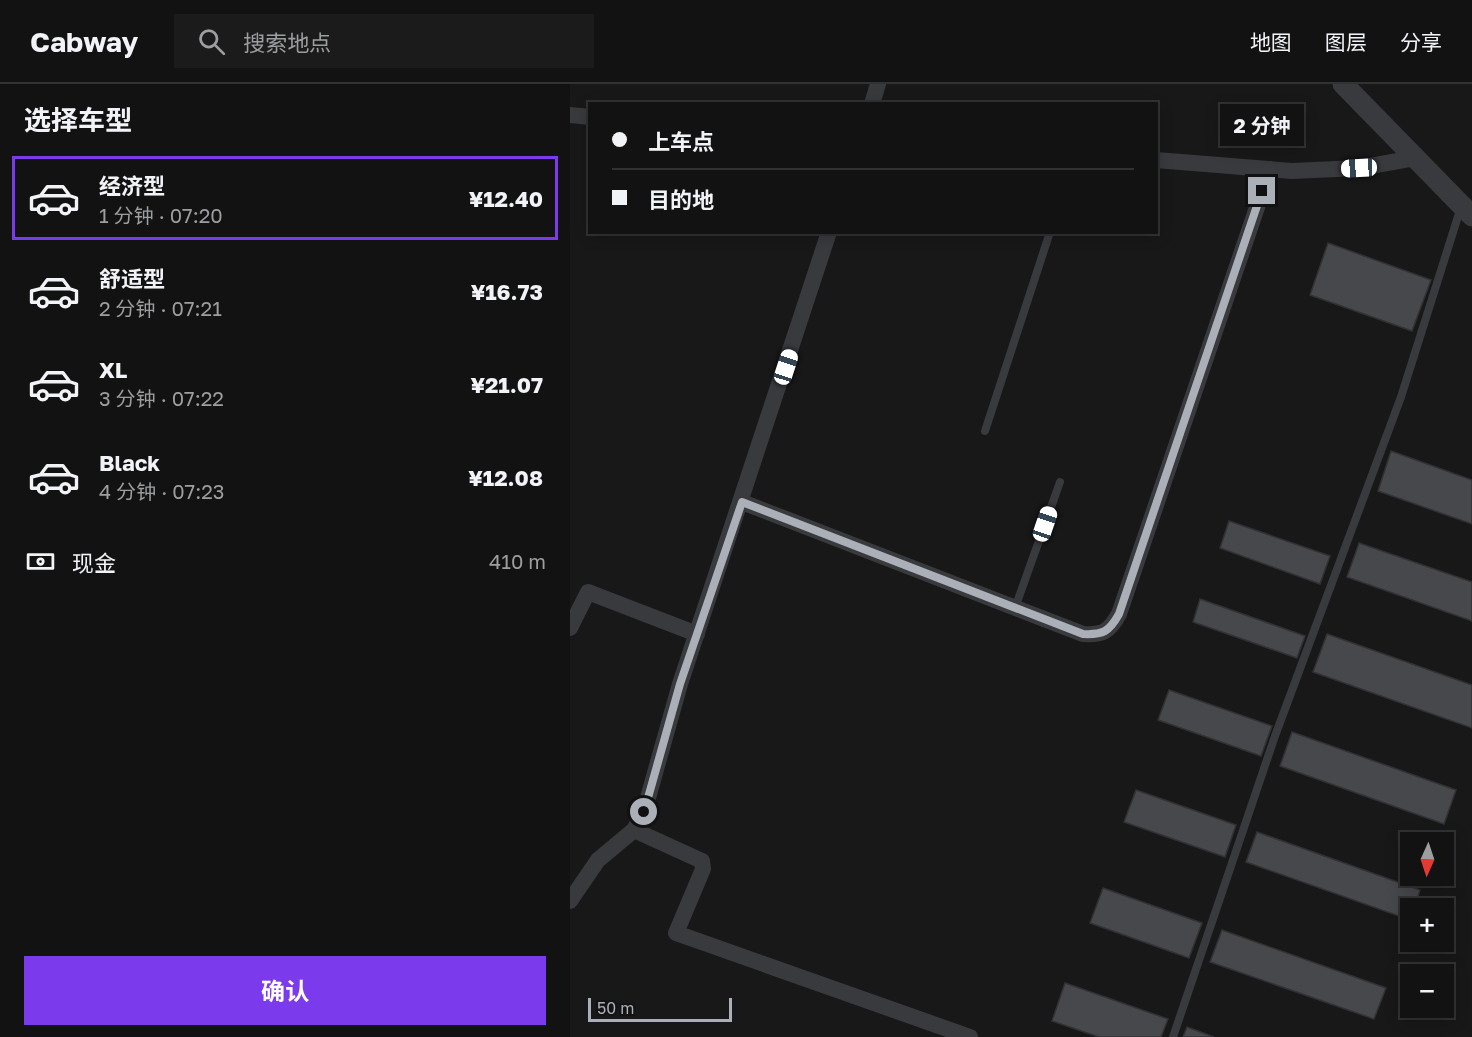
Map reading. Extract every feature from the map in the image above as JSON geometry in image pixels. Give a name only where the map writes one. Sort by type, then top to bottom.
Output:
[{"type":"street","points":[[873,102],[878,84]]},
{"type":"street","points":[[1343,84],[1467,211]]},
{"type":"street","points":[[570,115],[588,117]]},
{"type":"street","points":[[1158,160],[1292,171],[1359,168],[1415,158]]},
{"type":"street","points":[[742,502],[1083,634],[1102,635],[1112,627],[1119,614],[1270,169]]},
{"type":"street","points":[[570,901],[598,860],[634,830],[644,812],[680,684],[742,502],[828,234]]},
{"type":"street","points":[[570,628],[588,592],[697,634]]},
{"type":"street","points":[[634,830],[702,861],[703,869],[676,933],[970,1037]]},
{"type":"lane","points":[[1173,1037],[1275,736],[1401,397],[1467,211]]},
{"type":"lane","points":[[985,431],[1049,234]]},
{"type":"lane","points":[[1016,608],[1060,483]]},
{"type":"building","points":[[1328,243],[1431,280],[1412,331],[1310,295]]},
{"type":"building","points":[[1391,451],[1472,480],[1472,524],[1378,491]]},
{"type":"building","points":[[1229,521],[1330,556],[1320,584],[1220,548]]},
{"type":"building","points":[[1359,543],[1472,582],[1472,621],[1347,577]]},
{"type":"building","points":[[1200,599],[1305,636],[1297,658],[1193,622]]},
{"type":"building","points":[[1327,634],[1472,685],[1472,728],[1313,672]]},
{"type":"building","points":[[1169,690],[1272,726],[1261,756],[1158,720]]},
{"type":"building","points":[[1292,732],[1456,790],[1444,824],[1280,766]]},
{"type":"building","points":[[1136,790],[1236,825],[1225,857],[1124,822]]},
{"type":"building","points":[[1257,832],[1400,883],[1400,886],[1420,890],[1417,898],[1400,898],[1400,916],[1246,862]]},
{"type":"building","points":[[1103,888],[1202,923],[1189,958],[1090,923]]},
{"type":"building","points":[[1222,930],[1386,988],[1374,1019],[1210,962]]},
{"type":"building","points":[[1065,983],[1168,1019],[1161,1037],[1099,1037],[1052,1021]]},
{"type":"building","points":[[1187,1027],[1214,1037],[1183,1037]]},
{"type":"route","points":[[644,812],[680,684],[742,502],[1083,634],[1102,635],[1112,627],[1119,614],[1184,415],[1262,191]]}]
